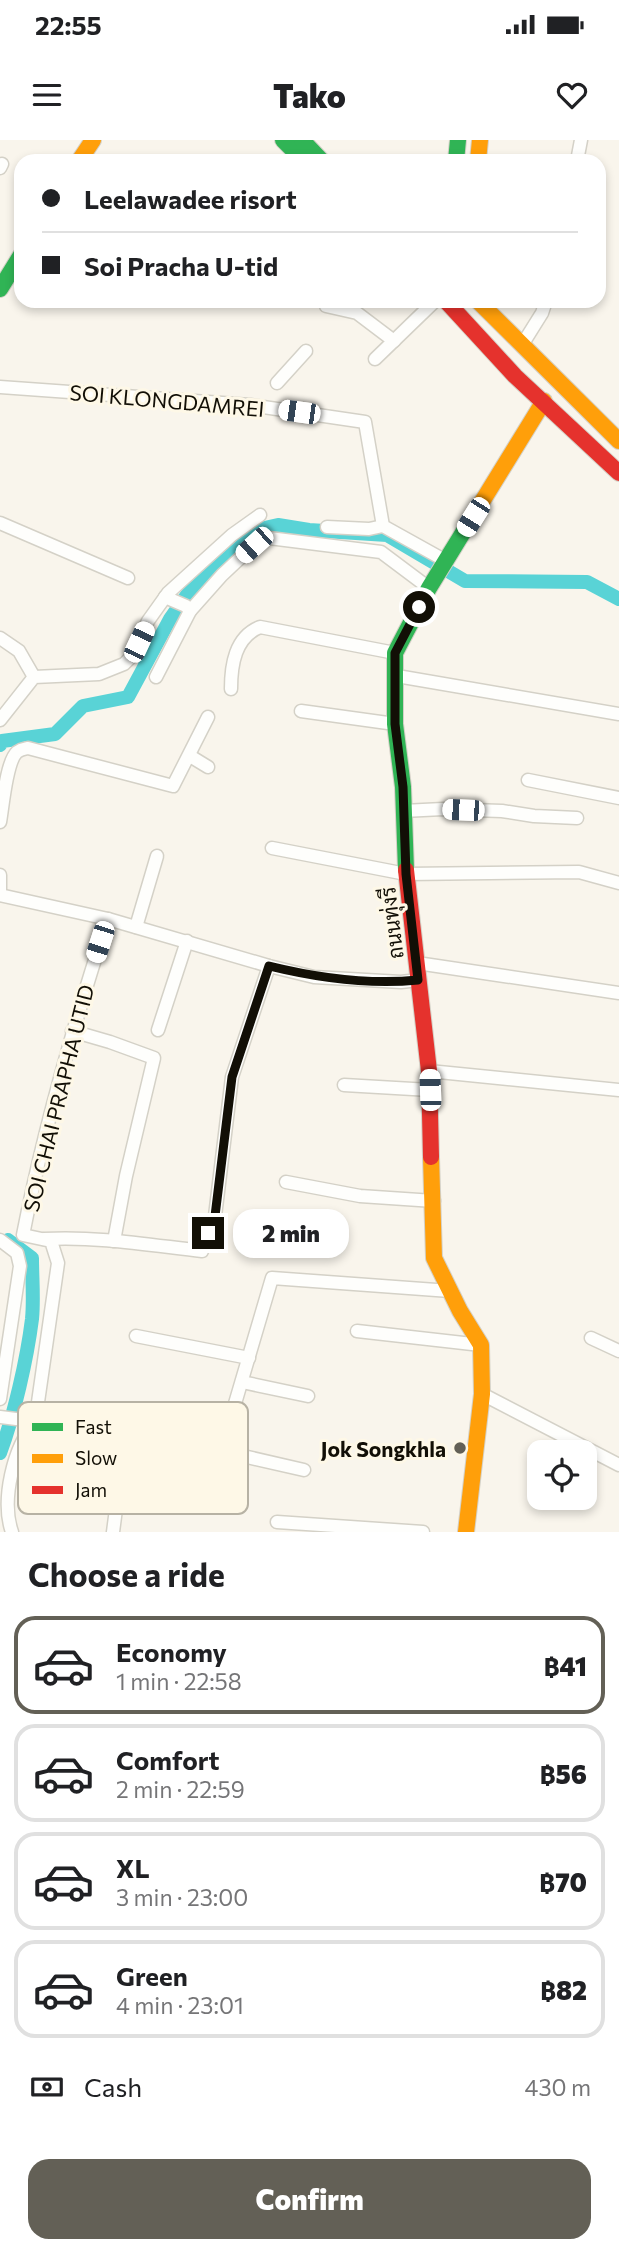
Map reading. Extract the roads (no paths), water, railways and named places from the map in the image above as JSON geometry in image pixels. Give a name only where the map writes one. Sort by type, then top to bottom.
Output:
[{"type":"street","points":[[283,140],[297,154]]},
{"type":"street","points":[[302,140],[316,154]]},
{"type":"street","points":[[0,289],[14,266]]},
{"type":"street","points":[[335,308],[357,313],[394,341]]},
{"type":"street","points":[[375,359],[428,308]]},
{"type":"street","points":[[453,308],[515,376],[619,473]]},
{"type":"street","points":[[462,308],[471,327]]},
{"type":"street","points":[[489,308],[522,345],[619,441]]},
{"type":"street","points":[[522,345],[543,308]]},
{"type":"street","points":[[277,383],[306,351]]},
{"type":"street","name":"SOI KLONGDAMREI","points":[[0,387],[250,405],[365,422],[383,526]]},
{"type":"street","points":[[231,688],[233,657],[249,633],[260,627],[395,653],[432,583],[544,401]]},
{"type":"street","points":[[0,720],[34,677],[99,674],[124,664],[130,658],[148,621],[168,598],[232,535],[260,515]]},
{"type":"street","points":[[0,523],[128,578]]},
{"type":"street","points":[[327,527],[369,529],[383,526],[446,561]]},
{"type":"street","points":[[156,677],[188,608],[254,545],[269,538],[381,552],[432,583]]},
{"type":"street","points":[[168,598],[188,608]]},
{"type":"street","points":[[0,638],[19,651],[34,677]]},
{"type":"street","name":"ถนนทุ่งรี","points":[[395,653],[395,724],[403,787],[406,874],[429,1071],[435,1258],[450,1291],[481,1345],[482,1394],[466,1532]]},
{"type":"street","points":[[397,676],[619,714]]},
{"type":"street","points":[[301,711],[395,724]]},
{"type":"street","points":[[0,822],[9,771],[14,756],[22,750],[28,748],[173,786],[208,718]]},
{"type":"street","points":[[190,756],[208,767]]},
{"type":"street","points":[[528,780],[619,798]]},
{"type":"street","points":[[403,811],[467,810],[577,818]]},
{"type":"street","points":[[272,848],[406,874],[579,872],[619,883]]},
{"type":"street","points":[[136,927],[156,856]]},
{"type":"street","points":[[0,875],[0,895],[108,919],[269,966],[314,977],[401,982],[418,980]]},
{"type":"street","name":"SOI CHAI PRAPHA UTID","points":[[38,1402],[58,1263],[51,1241],[23,1235],[47,1125],[72,1031],[108,919]]},
{"type":"street","points":[[158,1030],[187,941]]},
{"type":"street","points":[[416,963],[619,993]]},
{"type":"street","points":[[44,1239],[114,1241],[202,1251],[215,1216],[232,1077],[269,966]]},
{"type":"street","points":[[72,1031],[155,1058],[126,1176],[114,1241]]},
{"type":"street","points":[[429,1071],[619,1090]]},
{"type":"street","points":[[344,1085],[430,1090]]},
{"type":"street","points":[[286,1182],[360,1196],[434,1201]]},
{"type":"street","points":[[0,1240],[17,1252],[19,1261],[3,1360],[0,1399]]},
{"type":"street","points":[[236,1402],[272,1278],[450,1291]]},
{"type":"street","points":[[357,1331],[481,1345]]},
{"type":"street","points":[[136,1336],[249,1358]]},
{"type":"street","points":[[591,1338],[619,1351]]},
{"type":"street","points":[[242,1382],[307,1396]]},
{"type":"street","points":[[482,1394],[619,1465]]},
{"type":"street","points":[[0,1417],[18,1420]]},
{"type":"street","points":[[248,1457],[304,1470]]},
{"type":"street","name":"SOI CHAI PRAPHA UTID","points":[[12,1532],[7,1509],[12,1476],[18,1458]]},
{"type":"street","points":[[113,1532],[115,1514]]},
{"type":"street","points":[[277,1522],[424,1532]]},
{"type":"waterway","points":[[0,745],[2,741],[55,734],[83,706],[128,697],[170,619],[189,592],[260,529],[278,525],[309,530],[387,535],[465,581],[587,582],[619,599]]},
{"type":"waterway","points":[[0,1453],[19,1387],[33,1311],[32,1258],[8,1240]]},
{"type":"place","name":"Jok Songkhla","points":[[460,1448]]}]
